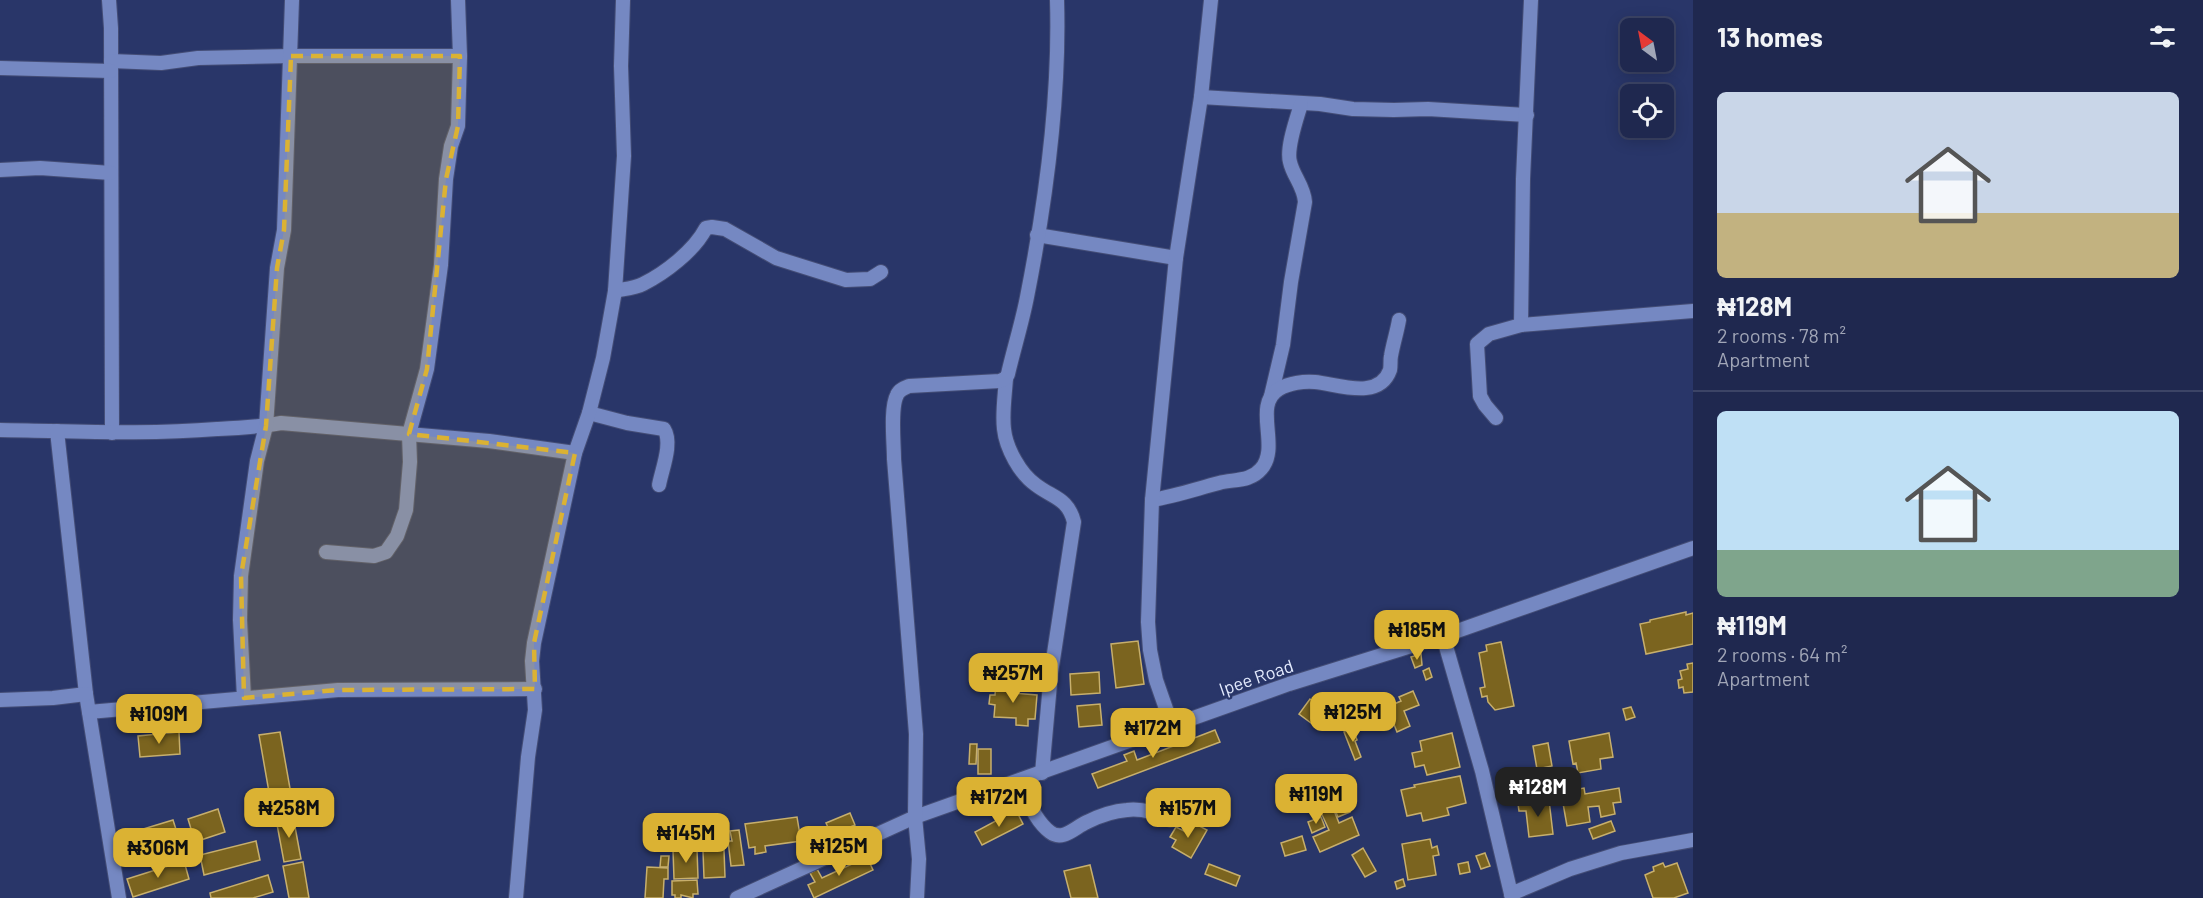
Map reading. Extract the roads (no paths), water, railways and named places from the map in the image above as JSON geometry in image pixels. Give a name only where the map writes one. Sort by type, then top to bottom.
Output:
[{"type":"street","points":[[109,0],[112,433]]},
{"type":"street","points":[[244,698],[240,620],[241,576],[257,461],[266,426],[277,268],[284,230],[292,0]]},
{"type":"street","points":[[326,552],[374,556],[386,552],[396,536],[406,510],[410,471],[409,435],[427,369],[441,265],[446,178],[451,146],[458,126],[460,56],[458,0]]},
{"type":"street","points":[[516,898],[528,757],[535,710],[532,661],[534,643],[575,453],[589,413],[603,358],[615,291],[624,156],[621,66],[623,0]]},
{"type":"street","points":[[1042,773],[1052,674],[1074,522],[1071,511],[1064,502],[1034,484],[1019,466],[1006,440],[1004,427],[1006,378],[1027,299],[1047,169],[1054,90],[1057,0]]},
{"type":"street","points":[[1172,726],[1156,680],[1150,650],[1148,622],[1152,500],[1176,258],[1201,97],[1211,0]]},
{"type":"street","points":[[1521,325],[1523,179],[1532,0]]},
{"type":"street","points":[[0,68],[111,66],[198,58],[460,56]]},
{"type":"street","points":[[1201,97],[1320,104],[1353,109],[1428,109],[1527,115]]},
{"type":"street","points":[[1152,500],[1221,482],[1252,477],[1262,469],[1269,458],[1267,406],[1283,345],[1305,202],[1305,191],[1290,162],[1291,141],[1301,104]]},
{"type":"street","points":[[0,170],[40,168],[111,173]]},
{"type":"street","points":[[615,291],[642,285],[673,265],[698,243],[706,228],[712,226],[724,229],[776,258],[846,280],[870,279],[881,272]]},
{"type":"street","points":[[1037,236],[1176,258]]},
{"type":"street","points":[[1496,418],[1480,396],[1477,344],[1489,334],[1521,325],[1693,312]]},
{"type":"street","points":[[1271,396],[1278,389],[1296,383],[1313,382],[1347,388],[1363,388],[1382,381],[1390,370],[1399,320]]},
{"type":"street","points":[[917,898],[919,859],[915,817],[915,734],[894,450],[893,422],[897,395],[903,388],[909,386],[1000,381],[1006,378]]},
{"type":"street","points":[[589,413],[620,422],[664,429],[668,438],[659,485]]},
{"type":"street","points":[[0,430],[112,433],[194,431],[281,423],[489,441],[575,453]]},
{"type":"street","points":[[57,431],[86,694],[119,898]]},
{"type":"street","name":"Ipee Road","points":[[737,898],[915,817],[1289,684],[1443,636],[1693,548]]},
{"type":"street","points":[[1443,636],[1482,771],[1511,896],[1590,862],[1693,840]]},
{"type":"street","points":[[89,712],[338,690],[535,689]]},
{"type":"street","points":[[0,700],[86,694]]},
{"type":"street","points":[[1018,781],[1037,816],[1050,832],[1057,835],[1075,830],[1095,818],[1128,810],[1145,810],[1171,820]]}]
